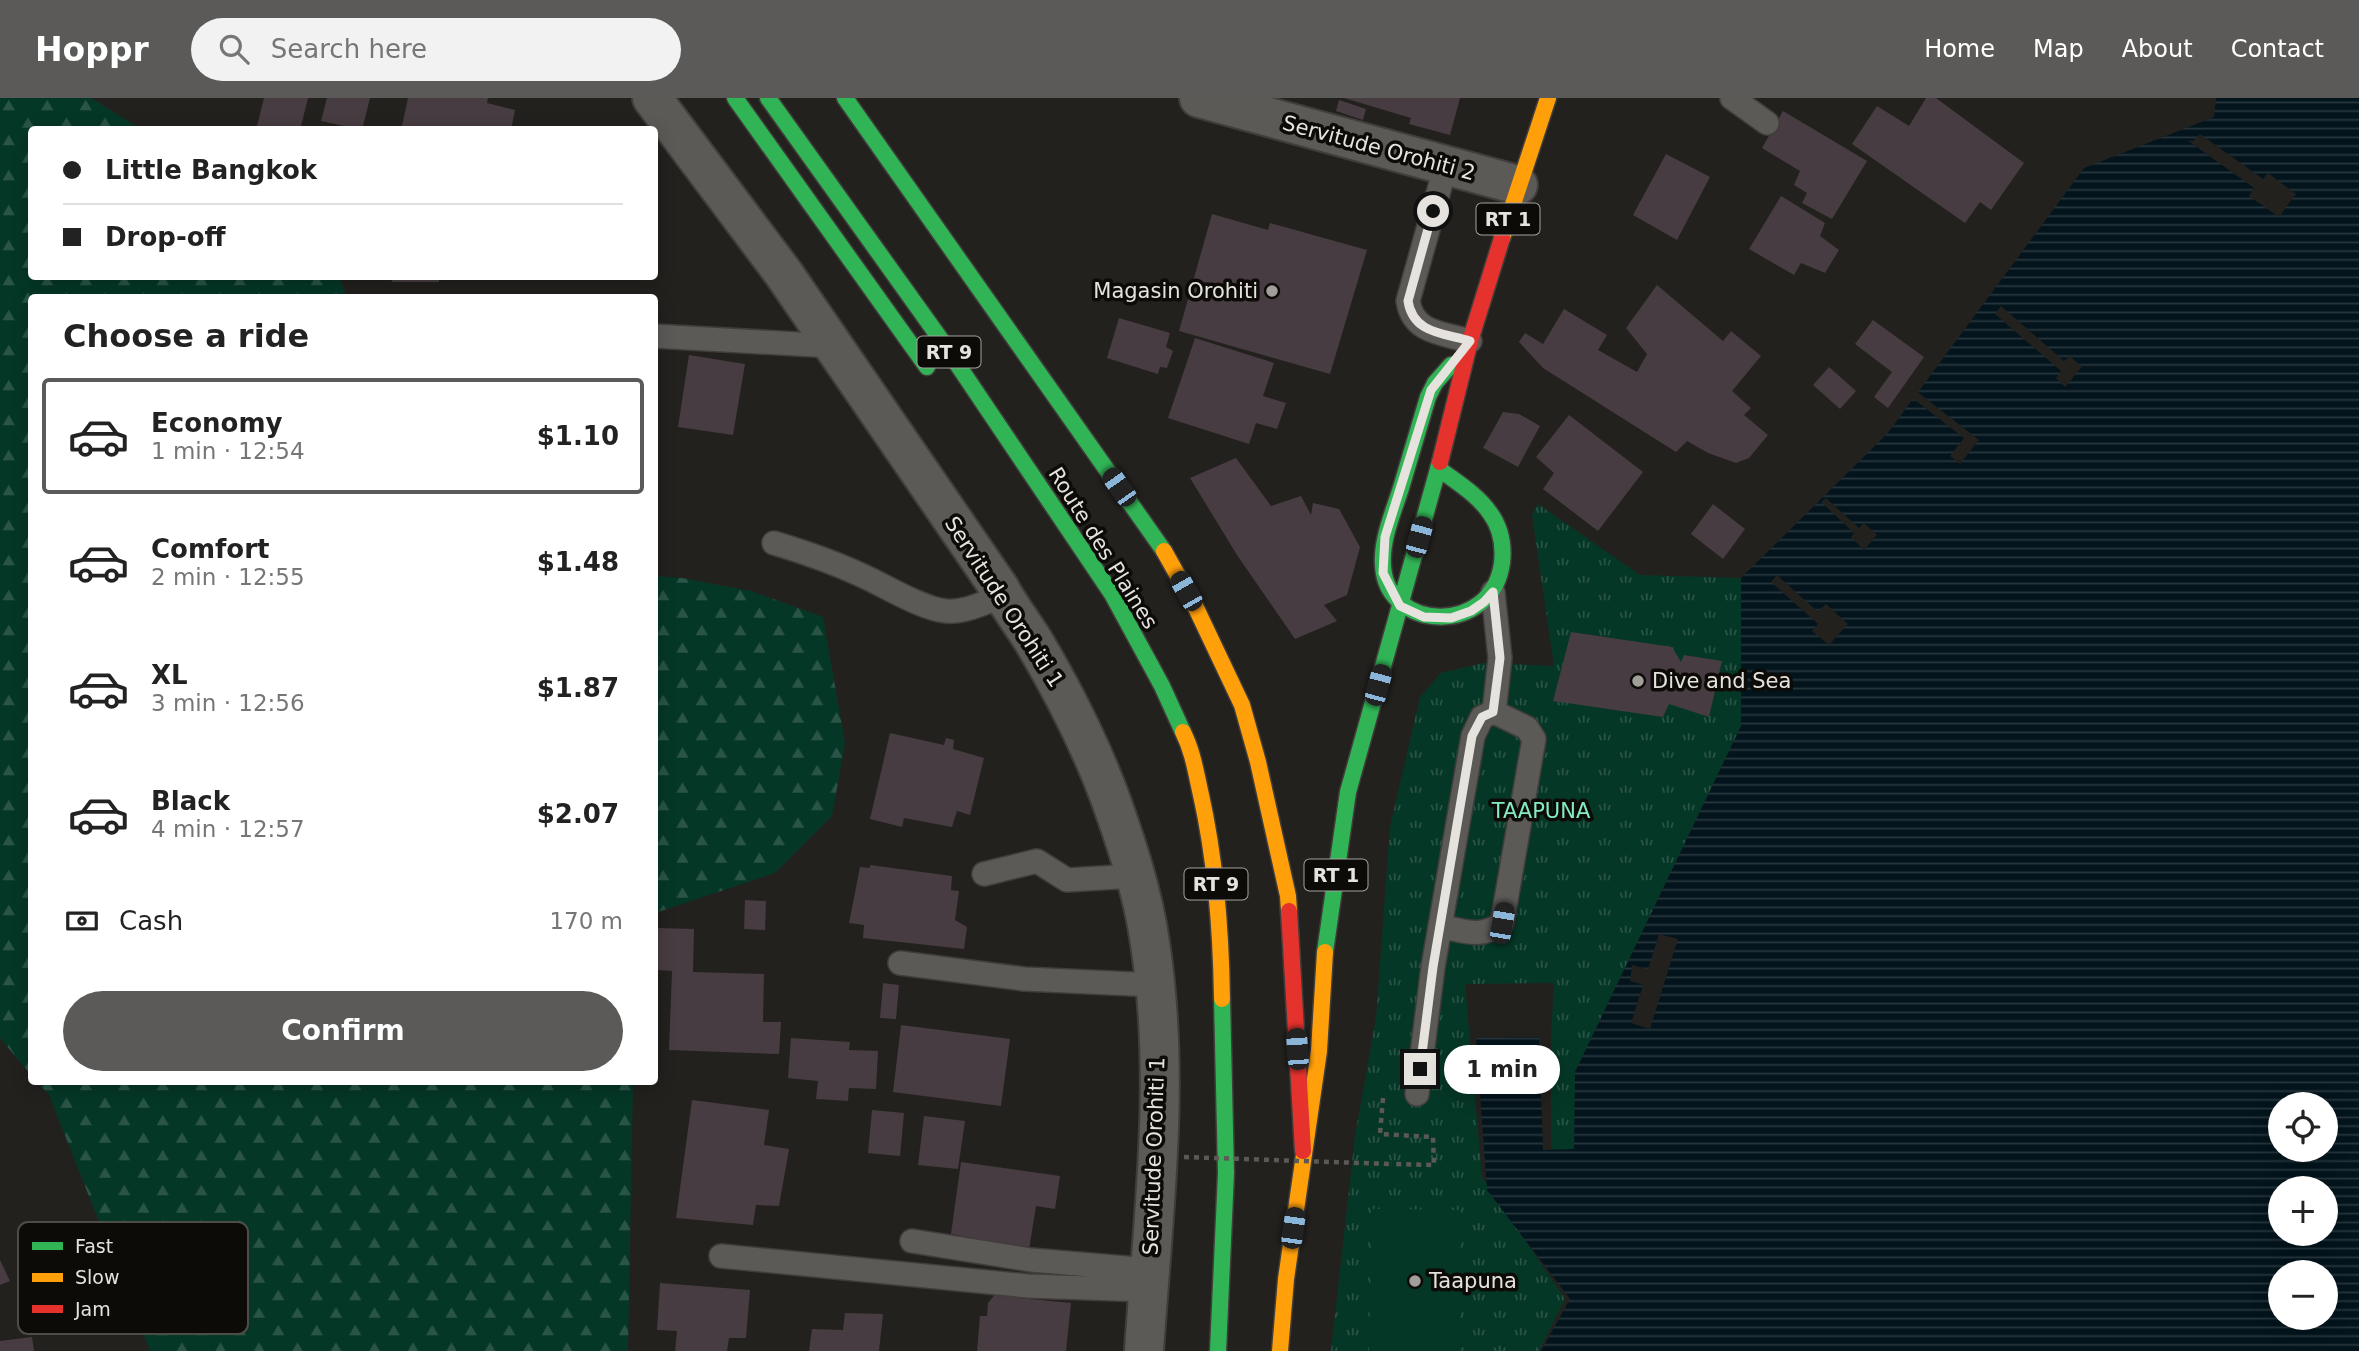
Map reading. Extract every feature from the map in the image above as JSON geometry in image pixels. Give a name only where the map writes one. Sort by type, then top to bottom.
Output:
[{"type":"main road","points":[[735,98],[935,376]]},
{"type":"main road","name":"Route des Plaines","points":[[768,98],[939,337],[1112,594],[1162,686],[1190,746],[1209,831],[1221,927],[1226,1173],[1217,1351]]},
{"type":"main road","name":"Route des Plaines","points":[[845,98],[1167,556],[1196,608],[1242,705],[1289,896],[1303,1151]]},
{"type":"main road","name":"RT 1","points":[[1280,1351],[1286,1279],[1319,1051],[1325,945],[1348,792],[1438,468],[1470,341],[1548,98]]},
{"type":"main road","name":"RT 1","points":[[1400,606],[1383,573],[1385,537],[1431,390],[1470,341]]},
{"type":"main road","points":[[995,448],[1122,613]]},
{"type":"main road","points":[[1400,606],[1424,617],[1451,618],[1471,611],[1493,592],[1504,564],[1503,544],[1498,526],[1487,509],[1470,492],[1438,468]]},
{"type":"street","name":"Servitude Orohiti 1","points":[[652,98],[784,274],[1034,642],[1089,747],[1109,796],[1135,876],[1150,942],[1159,1036],[1160,1105],[1144,1351]]},
{"type":"street","name":"Servitude Orohiti 2","points":[[1199,98],[1518,185]]},
{"type":"lane","points":[[1732,98],[1767,123]]},
{"type":"lane","points":[[1446,165],[1408,301],[1410,316],[1421,326],[1470,341]]},
{"type":"lane","points":[[658,336],[833,346]]},
{"type":"lane","points":[[774,543],[804,551],[935,609],[948,612],[966,609],[1003,596]]},
{"type":"lane","points":[[1493,592],[1500,658],[1493,712]]},
{"type":"lane","points":[[1417,1094],[1440,926],[1472,736],[1482,717],[1493,712],[1527,728],[1534,739],[1502,923],[1492,931],[1476,933],[1440,926]]},
{"type":"lane","points":[[984,874],[1037,861],[1067,880],[1135,876]]},
{"type":"lane","points":[[900,963],[1024,979],[1154,985]]},
{"type":"lane","points":[[912,1241],[1149,1280]]},
{"type":"lane","points":[[720,1256],[1015,1285],[1149,1280]]},
{"type":"path","points":[[1184,1157],[1434,1165],[1433,1137],[1380,1134],[1383,1092]]},
{"type":"green space","points":[[0,98],[91,98],[136,126],[28,126],[28,280],[340,280],[346,294],[28,294],[28,1071],[0,1038]]},
{"type":"green space","name":"TAAPUNA","points":[[1538,504],[1640,575],[1741,578],[1741,726],[1575,1072],[1575,1149],[1558,1155],[1551,1147],[1554,983],[1465,984],[1482,1177],[1565,1299],[1539,1351],[1331,1351],[1355,1136],[1376,1018],[1390,827],[1420,697],[1441,673],[1483,663],[1554,666],[1532,515]]},
{"type":"green space","points":[[658,576],[751,591],[823,617],[845,743],[832,816],[775,873],[658,912]]},
{"type":"green space","points":[[40,1085],[633,1085],[628,1351],[150,1351],[143,1334],[248,1334],[248,1222],[99,1222],[49,1095]]},
{"type":"green space","name":"Taapuna","points":[[1372,1209],[1461,1210],[1459,1351],[1369,1351]]},
{"type":"water","points":[[2216,98],[2359,98],[2359,1351],[1541,1351],[1570,1299],[1487,1190],[1476,1038],[1539,1037],[1543,1150],[1574,1149],[1575,1072],[1741,726],[1741,578],[1887,434],[2084,168],[2214,117]]},
{"type":"pier","points":[[2200,134],[2263,179],[2268,173],[2296,194],[2279,217],[2249,196],[2254,188],[2187,140],[2193,141]]},
{"type":"pier","points":[[2001,306],[2064,361],[2070,356],[2082,367],[2065,387],[2056,378],[2061,371],[1995,314]]},
{"type":"pier","points":[[1916,391],[1979,440],[1960,464],[1950,456],[1964,438],[1912,398]]},
{"type":"pier","points":[[1826,498],[1859,528],[1864,523],[1877,535],[1864,550],[1851,537],[1854,533],[1821,502]]},
{"type":"pier","points":[[1777,575],[1818,612],[1826,604],[1848,624],[1829,645],[1812,631],[1818,624],[1771,582]]},
{"type":"pier","points":[[1659,934],[1678,939],[1650,1029],[1631,1023],[1643,985],[1630,981],[1632,965],[1648,969]]},
{"type":"building","points":[[264,98],[308,98],[301,126],[257,126]]},
{"type":"building","points":[[327,98],[370,98],[363,126],[344,126],[321,121]]},
{"type":"building","points":[[408,98],[488,98],[487,103],[515,110],[512,126],[402,126]]},
{"type":"building","points":[[1344,98],[1460,98],[1450,135],[1409,124],[1411,118]]},
{"type":"building","points":[[1926,98],[1936,98],[2024,163],[1991,210],[1980,202],[1965,223],[1852,144],[1877,106],[1909,126]]},
{"type":"building","points":[[1339,100],[1366,109],[1363,120],[1336,111]]},
{"type":"building","points":[[1783,111],[1867,161],[1832,219],[1802,203],[1807,193],[1794,185],[1800,171],[1762,148]]},
{"type":"building","points":[[1666,154],[1710,177],[1677,240],[1633,215]]},
{"type":"building","points":[[1781,196],[1825,223],[1820,236],[1839,250],[1825,273],[1801,263],[1794,275],[1749,249]]},
{"type":"building","name":"Magasin Orohiti","points":[[1212,214],[1268,230],[1270,223],[1367,250],[1330,374],[1179,331]]},
{"type":"building","points":[[392,280],[439,280],[439,282]]},
{"type":"building","points":[[1657,285],[1723,341],[1731,331],[1761,356],[1732,391],[1751,408],[1744,415],[1768,435],[1749,458],[1736,463],[1708,453],[1687,441],[1676,452],[1543,368],[1519,342],[1525,333],[1543,344],[1564,309],[1607,335],[1598,350],[1637,372],[1647,354],[1626,328]]},
{"type":"building","points":[[1119,318],[1170,333],[1166,347],[1173,351],[1167,368],[1160,367],[1158,374],[1107,358]]},
{"type":"building","points":[[1873,320],[1924,357],[1888,408],[1874,397],[1892,372],[1855,344]]},
{"type":"building","points":[[1195,338],[1274,363],[1263,396],[1286,403],[1277,429],[1256,423],[1249,444],[1168,418]]},
{"type":"building","points":[[689,355],[745,364],[733,435],[678,427]]},
{"type":"building","points":[[1829,367],[1856,391],[1840,409],[1813,385]]},
{"type":"building","points":[[1503,412],[1519,414],[1540,426],[1518,467],[1483,448]]},
{"type":"building","points":[[1569,415],[1643,472],[1598,531],[1543,489],[1554,473],[1536,457]]},
{"type":"building","points":[[1236,458],[1271,506],[1301,496],[1311,515],[1313,503],[1339,509],[1360,547],[1347,595],[1324,605],[1337,621],[1295,639],[1237,555],[1190,478]]},
{"type":"building","points":[[1713,504],[1745,529],[1723,559],[1691,534]]},
{"type":"building","name":"Dive and Sea","points":[[1571,632],[1672,647],[1681,662],[1684,655],[1722,661],[1709,717],[1669,704],[1663,717],[1553,701]]},
{"type":"building","points":[[890,733],[944,745],[946,738],[954,740],[953,749],[984,758],[970,815],[957,811],[952,827],[904,818],[902,827],[870,819]]},
{"type":"building","points":[[870,865],[952,876],[951,890],[959,891],[955,920],[967,927],[964,949],[863,938],[864,925],[849,923],[860,867],[870,868]]},
{"type":"building","points":[[745,900],[766,901],[765,930],[744,929]]},
{"type":"building","points":[[658,928],[694,929],[693,972],[764,974],[763,1022],[781,1022],[779,1054],[669,1050],[672,971],[658,970]]},
{"type":"building","points":[[883,983],[899,985],[896,1019],[880,1018]]},
{"type":"building","points":[[901,1025],[1010,1039],[1001,1106],[893,1092]]},
{"type":"building","points":[[791,1038],[850,1042],[849,1050],[878,1051],[876,1089],[849,1088],[848,1101],[816,1099],[818,1081],[788,1078]]},
{"type":"building","points":[[692,1100],[769,1110],[764,1145],[789,1149],[779,1206],[756,1205],[753,1225],[676,1218]]},
{"type":"building","points":[[872,1110],[904,1113],[900,1156],[868,1153]]},
{"type":"building","points":[[924,1116],[965,1121],[958,1169],[918,1165]]},
{"type":"building","points":[[961,1162],[1060,1176],[1055,1209],[1036,1206],[1029,1250],[973,1244],[973,1238],[951,1234]]},
{"type":"building","points":[[0,1260],[10,1281],[0,1285]]},
{"type":"building","points":[[660,1283],[750,1290],[746,1338],[729,1338],[727,1351],[675,1351],[677,1331],[657,1330]]},
{"type":"building","points":[[996,1293],[1020,1294],[1019,1298],[1071,1303],[1066,1351],[977,1351],[980,1316],[987,1316],[988,1303]]},
{"type":"building","points":[[845,1313],[883,1314],[879,1351],[809,1351],[812,1329],[843,1330]]},
{"type":"building","points":[[32,1337],[34,1351],[0,1351],[0,1341]]},
{"type":"traffic: fast","points":[[735,98],[927,367]]},
{"type":"traffic: fast","points":[[768,98],[939,337],[1112,594],[1162,686],[1183,732]]},
{"type":"traffic: fast","points":[[845,98],[1164,551]]},
{"type":"traffic: fast","points":[[1438,468],[1485,506],[1497,525],[1503,550],[1502,563],[1494,587],[1480,604],[1461,613],[1440,617],[1420,613],[1402,604],[1389,588],[1383,556],[1388,527],[1428,397],[1435,383],[1451,365]]},
{"type":"traffic: fast","points":[[1325,952],[1348,792],[1440,462]]},
{"type":"traffic: fast","points":[[1222,999],[1226,1173]]},
{"type":"traffic: fast","points":[[1218,1351],[1226,1173]]},
{"type":"traffic: slow","points":[[1502,238],[1548,98]]},
{"type":"traffic: slow","points":[[1164,551],[1196,608],[1242,705],[1258,762],[1289,911]]},
{"type":"traffic: slow","points":[[1183,732],[1194,763],[1214,871],[1222,999]]},
{"type":"traffic: slow","points":[[1280,1351],[1286,1279],[1319,1051],[1325,952]]},
{"type":"traffic: jam","points":[[1440,462],[1470,341],[1502,238]]},
{"type":"traffic: jam","points":[[1289,911],[1303,1151]]},
{"type":"place","name":"Magasin Orohiti","points":[[1272,291]]},
{"type":"place","name":"Dive and Sea","points":[[1638,681]]},
{"type":"place","name":"Taapuna","points":[[1415,1281]]},
{"type":"route","points":[[1420,1069],[1433,967],[1472,736],[1482,717],[1493,712],[1500,658],[1493,592],[1471,611],[1451,618],[1424,617],[1400,606],[1383,573],[1385,537],[1431,390],[1470,341],[1421,326],[1410,316],[1408,301],[1433,211]]}]
